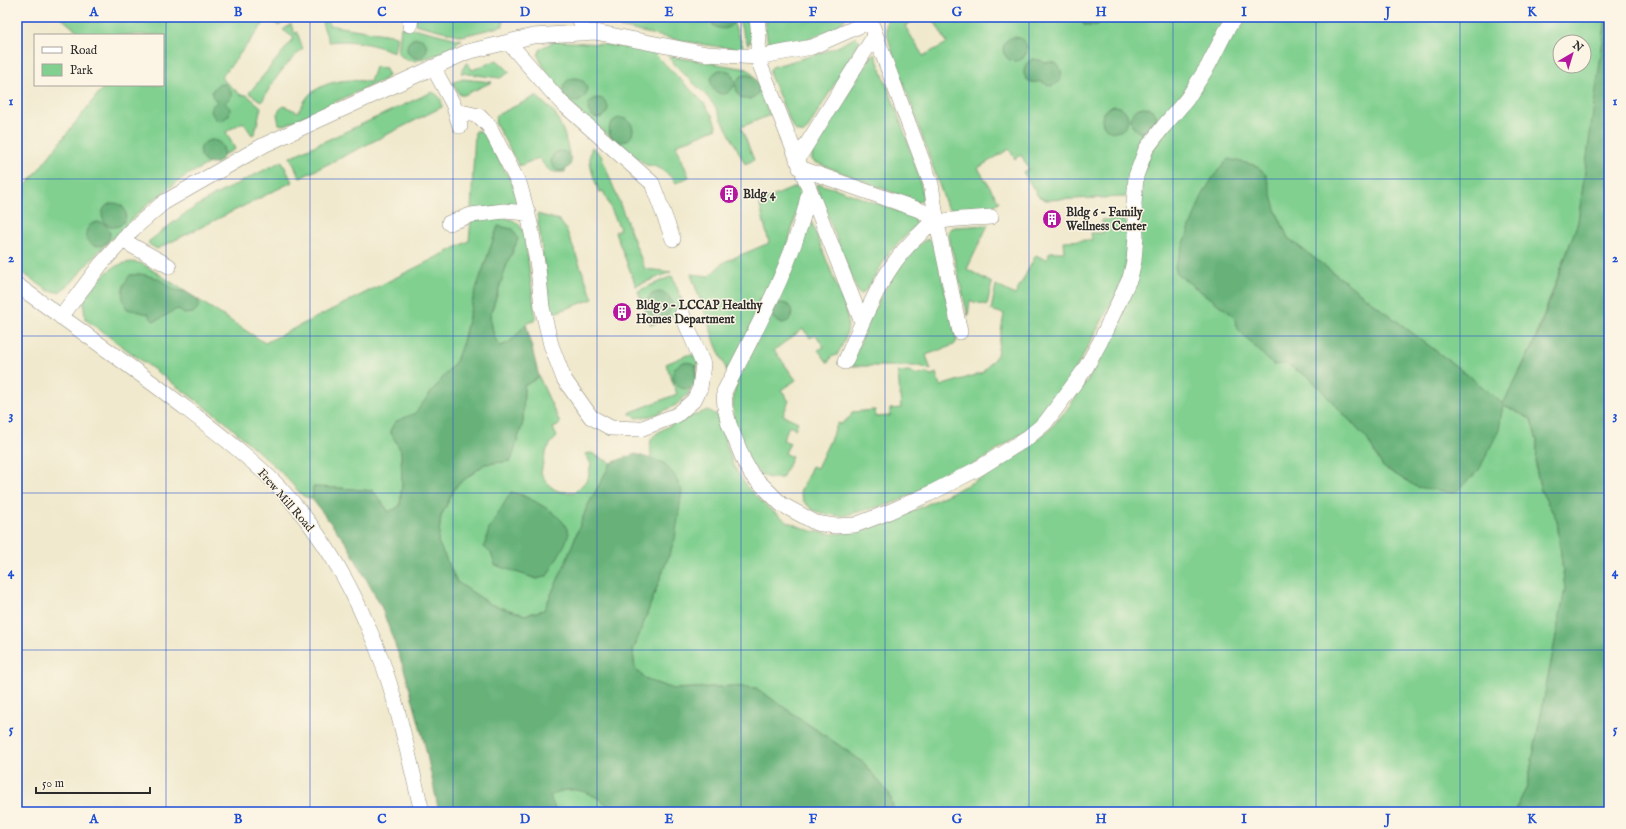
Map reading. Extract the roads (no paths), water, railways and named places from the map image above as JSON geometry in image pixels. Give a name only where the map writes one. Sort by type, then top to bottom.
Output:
[{"type":"street","points":[[579,17],[584,33]]},
{"type":"street","points":[[757,17],[759,38],[757,57],[809,192],[862,322]]},
{"type":"street","points":[[809,192],[805,211],[790,253],[772,295],[724,392],[725,408],[735,441],[752,475],[781,504],[816,523],[835,526],[856,525],[929,494],[979,468],[1026,439],[1045,423],[1066,395],[1089,362],[1130,278],[1134,261],[1136,235],[1134,204],[1136,176],[1146,149],[1187,98],[1208,66],[1235,17]]},
{"type":"street","points":[[61,317],[101,264],[122,240],[163,203],[264,145],[467,52],[533,36],[595,32],[707,54],[757,57],[812,47],[865,20],[875,35],[931,184],[937,223],[960,332]]},
{"type":"street","points":[[798,164],[875,35]]},
{"type":"street","points":[[508,42],[561,102],[652,183],[674,238]]},
{"type":"street","points":[[433,67],[453,104],[458,118],[479,116],[489,126],[520,186],[528,213],[538,268],[542,307],[551,345],[564,380],[591,417],[611,428],[640,429],[677,415],[694,400],[700,388],[703,364],[682,314]]},
{"type":"street","points":[[798,164],[922,211],[937,223]]},
{"type":"street","points":[[449,223],[471,215],[504,211],[528,213]]},
{"type":"street","points":[[845,362],[862,322],[886,273],[902,252],[931,224],[992,217]]},
{"type":"street","points":[[122,240],[169,266]]},
{"type":"street","name":"Frew Mill Road","points":[[17,285],[171,397],[238,449],[278,487],[305,519],[333,558],[350,588],[370,629],[386,671],[422,812]]},
{"type":"place","name":"Bldg 4","points":[[729,194]]},
{"type":"place","name":"Bldg 6 - Family Wellness Center","points":[[1052,219]]},
{"type":"place","name":"Bldg 9 - LCCAP Healthy Homes Department","points":[[622,312]]}]
